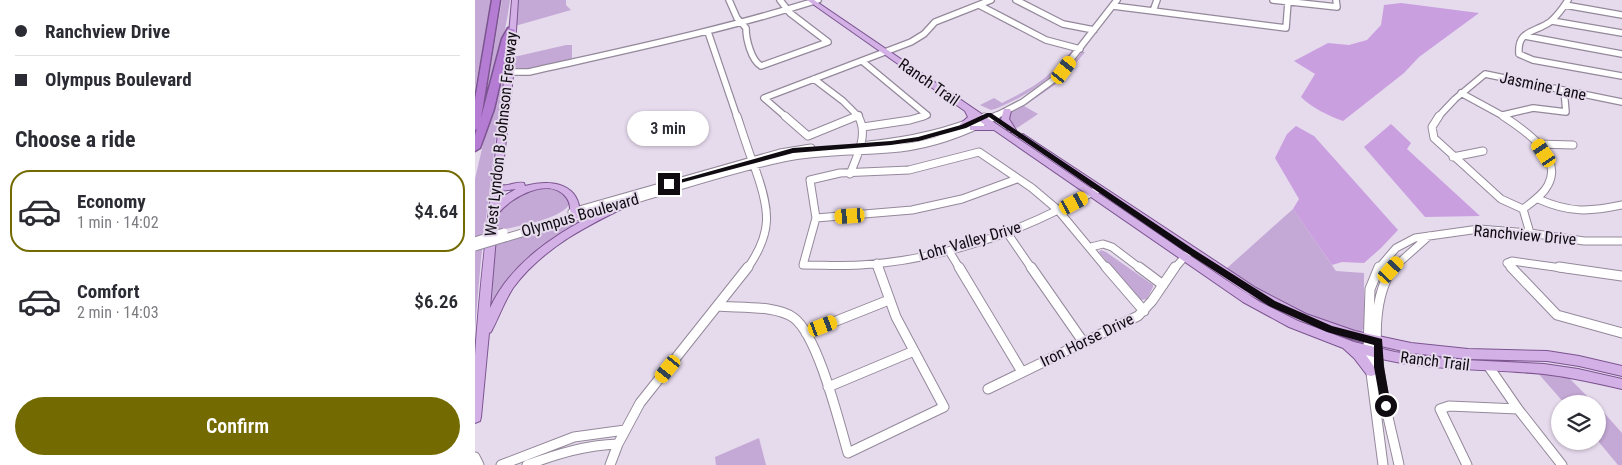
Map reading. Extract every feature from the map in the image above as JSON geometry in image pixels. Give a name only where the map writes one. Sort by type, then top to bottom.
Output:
[{"type":"highway","points":[[475,127],[496,0]]},
{"type":"highway","points":[[475,148],[489,109],[506,39],[511,30]]},
{"type":"main road","name":"West Lyndon B Johnson Freeway","points":[[475,417],[492,218],[508,84],[515,0]]},
{"type":"main road","name":"Ranch Trail","points":[[815,0],[1187,254],[1256,304],[1299,326],[1334,339],[1373,346],[1468,354],[1537,355],[1577,361],[1622,371]]},
{"type":"main road","name":"Ranch Trail","points":[[889,50],[968,108],[1011,130],[1095,192]]},
{"type":"main road","points":[[963,126],[972,118],[968,108]]},
{"type":"main road","points":[[1007,111],[1005,119],[1011,130]]},
{"type":"main road","points":[[973,128],[990,120]]},
{"type":"main road","points":[[496,186],[503,188],[536,184],[558,186],[573,193],[580,204],[578,213]]},
{"type":"main road","points":[[492,218],[498,204],[502,200],[529,187],[548,187],[565,191],[574,200],[578,213]]},
{"type":"main road","points":[[482,345],[498,302],[525,267],[565,234],[591,219],[631,201]]},
{"type":"main road","name":"Ranch Trail","points":[[1187,254],[1272,303],[1330,329],[1415,361],[1489,367],[1532,368],[1586,375],[1622,384]]},
{"type":"main road","points":[[1334,339],[1358,354],[1371,371]]},
{"type":"street","points":[[729,0],[737,18],[746,28],[746,36],[757,63],[761,66],[827,42],[787,10],[780,0]]},
{"type":"street","points":[[508,84],[515,78],[529,72],[743,24],[815,0]]},
{"type":"street","points":[[859,114],[808,136],[764,98],[920,38],[935,22],[991,0]]},
{"type":"street","points":[[1016,0],[1060,22],[1094,30]]},
{"type":"street","name":"Olympus Boulevard","points":[[475,247],[505,235],[753,163],[919,139],[990,120],[1029,97],[1057,77],[1117,0]]},
{"type":"street","points":[[1153,11],[1157,0]]},
{"type":"street","points":[[1273,0],[1337,7],[1337,0]]},
{"type":"street","points":[[1113,6],[1286,28],[1288,2]]},
{"type":"street","points":[[1622,15],[1567,2],[1552,21],[1534,28],[1525,36],[1520,42],[1519,52],[1525,58],[1622,76]]},
{"type":"street","points":[[979,5],[1046,40],[1080,49]]},
{"type":"street","points":[[1552,21],[1622,33]]},
{"type":"street","points":[[610,465],[618,444],[640,403],[754,258],[766,232],[767,206],[708,32]]},
{"type":"street","points":[[1525,36],[1622,54]]},
{"type":"street","points":[[862,61],[927,115],[910,120],[863,127]]},
{"type":"street","points":[[509,69],[514,72],[529,72]]},
{"type":"street","name":"Jasmine Lane","points":[[1523,209],[1501,199],[1453,157],[1434,138],[1432,128],[1434,123],[1461,94],[1485,74],[1622,102]]},
{"type":"street","points":[[814,78],[859,114],[863,127],[859,148],[850,174]]},
{"type":"street","points":[[1503,115],[1533,108],[1565,112],[1567,111],[1564,90]]},
{"type":"street","points":[[1461,94],[1503,115],[1537,144],[1550,162],[1552,175],[1550,183],[1538,199],[1523,209],[1530,233]]},
{"type":"street","name":"Olympus Boulevard","points":[[990,120],[1024,98],[1029,97]]},
{"type":"street","name":"Olympus Boulevard","points":[[859,148],[881,150],[923,144],[973,128]]},
{"type":"street","points":[[1537,144],[1573,145]]},
{"type":"street","points":[[1453,157],[1483,151]]},
{"type":"street","points":[[1017,179],[962,200],[912,210],[816,218],[810,180],[825,174],[910,169],[979,152],[1017,179],[1059,211],[1091,247],[1127,294],[1144,311]]},
{"type":"street","name":"Olympus Boulevard","points":[[578,213],[631,201],[753,163]]},
{"type":"street","name":"Lohr Valley Drive","points":[[816,218],[803,265],[862,265],[949,251],[1008,234],[1095,192]]},
{"type":"street","points":[[1538,199],[1573,212],[1591,212],[1622,206]]},
{"type":"street","name":"Ranchview Drive","points":[[1383,465],[1371,371],[1373,346],[1381,288],[1391,270],[1405,254],[1429,236],[1444,232],[1479,228],[1584,241],[1622,241]]},
{"type":"street","points":[[1008,234],[1085,343]]},
{"type":"street","name":"Olympus Boulevard","points":[[475,241],[505,235]]},
{"type":"street","points":[[1091,247],[1103,244],[1112,247],[1163,285]]},
{"type":"street","points":[[949,251],[1022,372]]},
{"type":"street","name":"Iron Horse Drive","points":[[988,389],[1138,316],[1144,311],[1187,254]]},
{"type":"street","points":[[1622,276],[1512,261],[1507,263],[1557,315],[1622,332]]},
{"type":"street","points":[[718,306],[779,312],[794,318],[806,333],[828,387],[848,453],[944,407],[889,300],[880,278],[877,262]]},
{"type":"street","points":[[806,333],[889,300]]},
{"type":"street","name":"Ranchview Drive","points":[[1373,346],[1399,465]]},
{"type":"street","points":[[828,387],[914,351]]},
{"type":"street","points":[[1489,367],[1518,409],[1563,465]]},
{"type":"street","points":[[1467,465],[1441,408],[1449,406],[1518,409]]},
{"type":"street","points":[[501,465],[574,437],[625,430]]},
{"type":"street","points":[[527,465],[568,450],[595,444],[618,444]]},
{"type":"street","points":[[475,458],[479,465]]},
{"type":"shaded area","points":[[475,0],[492,0],[475,89]]},
{"type":"shaded area","points":[[502,0],[510,0],[508,14],[499,56],[483,112]]},
{"type":"shaded area","points":[[518,0],[566,0],[566,5],[571,10],[515,26]]},
{"type":"shaded area","points":[[1401,3],[1479,13],[1419,57],[1404,73],[1343,121],[1310,105],[1301,97],[1315,74],[1294,61],[1328,43],[1349,45],[1367,40],[1381,25],[1384,5]]},
{"type":"shaded area","points":[[572,45],[572,58],[569,60],[524,70],[513,69],[514,57]]},
{"type":"shaded area","points":[[1072,50],[1074,51],[1057,70],[1029,92],[995,109],[991,110],[980,105],[994,98],[1002,103],[1024,92],[1056,68]]},
{"type":"shaded area","points":[[1082,52],[1085,52],[1062,80],[1024,106],[1038,114],[1017,128],[1010,123],[1008,118],[1011,111],[1050,86]]},
{"type":"shaded area","points":[[500,71],[504,71],[481,259],[475,328],[475,179]]},
{"type":"shaded area","points":[[1391,124],[1411,143],[1407,149],[1480,216],[1425,217],[1364,147]]},
{"type":"shaded area","points":[[1296,126],[1314,136],[1398,230],[1364,263],[1342,262],[1332,265],[1293,209],[1299,199],[1275,158],[1287,134]]},
{"type":"shaded area","points":[[537,188],[560,193],[570,203],[558,214],[548,218],[497,231],[498,208],[501,204]]},
{"type":"shaded area","points":[[1293,209],[1336,271],[1364,273],[1364,329],[1360,332],[1314,320],[1260,292],[1226,269]]},
{"type":"shaded area","points":[[589,216],[558,237],[489,310],[494,243]]},
{"type":"shaded area","points":[[1101,250],[1153,285],[1147,299],[1141,300],[1134,294],[1099,252]]},
{"type":"shaded area","points":[[1537,372],[1565,374],[1586,395],[1557,395]]},
{"type":"shaded area","points":[[1606,415],[1622,433],[1622,465],[1618,465],[1606,450]]},
{"type":"shaded area","points":[[759,438],[766,465],[716,465],[715,457]]},
{"type":"route","points":[[669,184],[793,150],[860,146],[919,139],[948,132],[989,115],[1190,251],[1272,303],[1330,329],[1378,342],[1379,367],[1386,406]]}]
